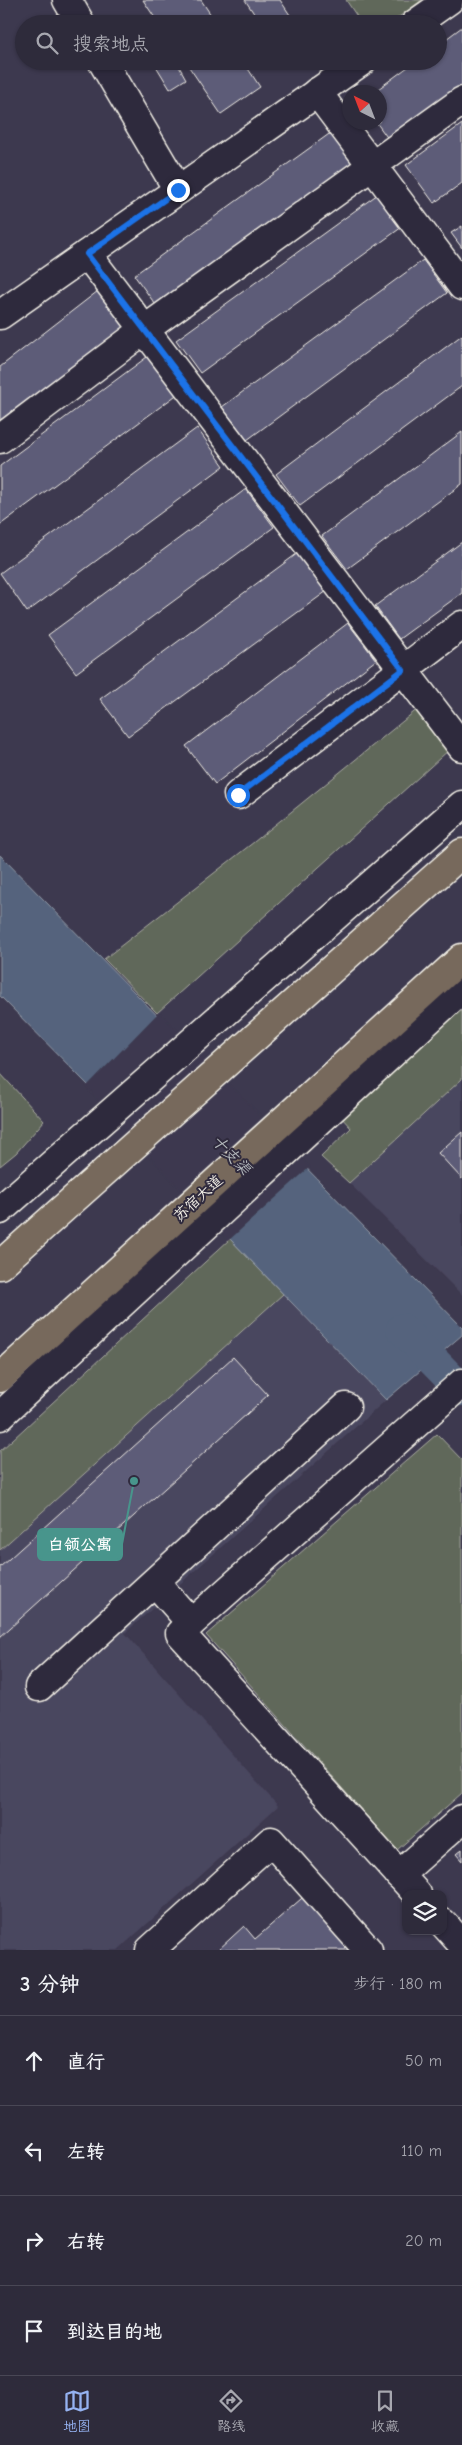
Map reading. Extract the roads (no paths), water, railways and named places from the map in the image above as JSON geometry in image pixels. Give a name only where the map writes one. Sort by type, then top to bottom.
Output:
[{"type":"main road","points":[[0,1265],[462,853]]},
{"type":"main road","name":"苏宿大道","points":[[0,1378],[462,958]]},
{"type":"lane","points":[[67,0],[76,15]]},
{"type":"lane","points":[[428,15],[449,0]]},
{"type":"lane","points":[[107,70],[178,190]]},
{"type":"lane","points":[[0,315],[349,70]]},
{"type":"lane","points":[[317,92],[462,286]]},
{"type":"lane","points":[[0,439],[144,330],[462,101]]},
{"type":"lane","points":[[87,254],[462,747]]},
{"type":"lane","points":[[238,795],[462,625]]},
{"type":"lane","points":[[0,1210],[462,805]]},
{"type":"lane","points":[[0,1416],[462,989]]},
{"type":"lane","points":[[462,1383],[180,1633],[408,1884],[462,1819]]},
{"type":"lane","points":[[38,1687],[346,1408]]},
{"type":"lane","points":[[155,1582],[191,1623]]},
{"type":"lane","points":[[150,1950],[272,1841],[368,1950]]},
{"type":"lane","points":[[447,1927],[462,1944]]},
{"type":"water","points":[[0,855],[462,1327],[462,1335],[386,1400],[230,1239],[88,1085],[0,996]]},
{"type":"waterway","name":"十支渠","points":[[402,1329],[462,1390]]},
{"type":"place","name":"白领公寓","points":[[134,1481]]}]
